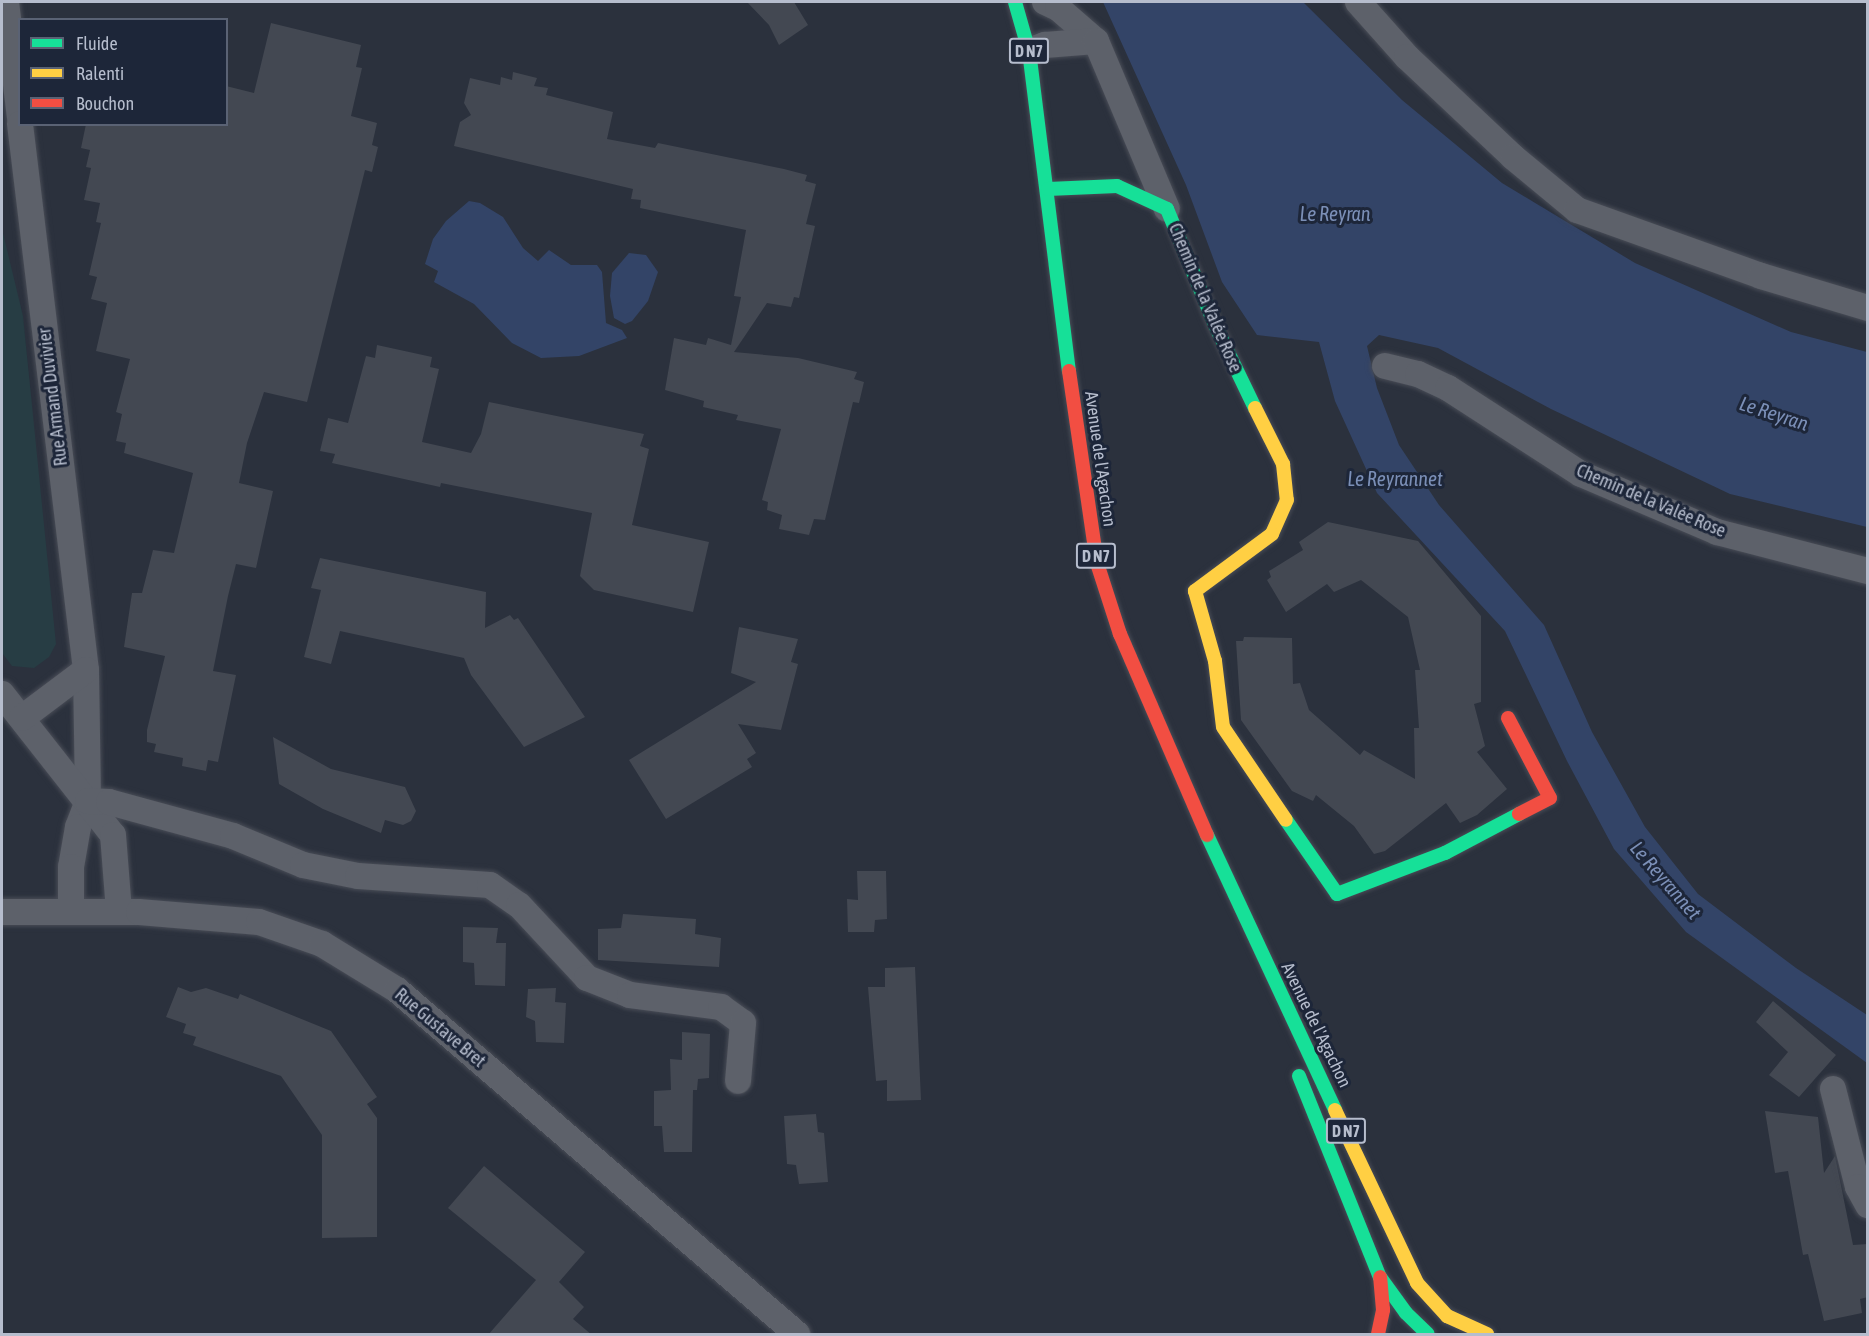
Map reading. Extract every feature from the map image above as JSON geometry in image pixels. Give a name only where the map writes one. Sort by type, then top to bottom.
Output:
[{"type":"main road","name":"Avenue de l'Agachon","points":[[1015,2],[1029,51],[1048,189],[1072,400],[1097,563],[1120,634],[1235,899],[1416,1282],[1447,1316],[1487,1335]]},
{"type":"main road","name":"Chemin de la Valée Rose","points":[[1048,189],[1117,186],[1167,209],[1244,386],[1283,464],[1287,500],[1272,534],[1195,591],[1215,661],[1223,727],[1337,894],[1445,853],[1550,798],[1509,718]]},
{"type":"main road","name":"Avenue de l'Agachon","points":[[1235,899],[1288,1044]]},
{"type":"main road","name":"Avenue de l'Agachon","points":[[1296,1067],[1380,1277],[1406,1313],[1428,1335]]},
{"type":"main road","points":[[1378,1335],[1383,1310],[1380,1277]]},
{"type":"street","points":[[6,2],[18,101]]},
{"type":"street","name":"Chemin de la Valée Rose","points":[[1045,2],[1058,8],[1096,41],[1167,209]]},
{"type":"street","points":[[1358,2],[1407,57],[1513,157],[1577,210],[1761,276],[1868,308]]},
{"type":"street","points":[[1029,51],[1045,45],[1096,41]]},
{"type":"street","name":"Rue Armand Duvivier","points":[[20,126],[86,670],[88,801]]},
{"type":"street","name":"Chemin de la Valée Rose","points":[[1384,366],[1418,374],[1448,388],[1581,474],[1717,532],[1868,570]]},
{"type":"street","points":[[22,718],[86,670]]},
{"type":"street","points":[[2,694],[113,835],[119,912]]},
{"type":"street","points":[[88,801],[109,802],[233,836],[303,865],[358,876],[490,885],[519,905],[586,978],[630,995],[721,1007],[743,1023],[738,1081]]},
{"type":"street","points":[[71,912],[71,867],[78,827],[88,801]]},
{"type":"street","name":"Rue Gustave Bret","points":[[2,912],[119,912],[259,922],[322,944],[397,990],[797,1335]]},
{"type":"street","points":[[1833,1089],[1858,1187],[1868,1205]]},
{"type":"shaded area","points":[[2,229],[23,316],[56,644],[49,657],[34,668],[12,666],[2,653]]},
{"type":"water","name":"Le Reyran","points":[[1103,2],[1303,2],[1402,100],[1502,183],[1635,263],[1791,332],[1867,352],[1867,527],[1730,494],[1551,409],[1438,348],[1379,335],[1367,346],[1377,388],[1399,445],[1439,505],[1544,625],[1592,732],[1645,827],[1698,894],[1796,968],[1867,1015],[1867,1063],[1686,932],[1614,849],[1567,761],[1505,631],[1377,493],[1335,401],[1319,342],[1257,335],[1222,282],[1186,185]]},
{"type":"water","points":[[469,201],[480,203],[503,217],[523,248],[538,261],[549,250],[571,265],[597,265],[602,272],[606,323],[622,330],[627,338],[579,356],[541,358],[512,343],[474,304],[434,282],[438,271],[425,264],[433,239],[446,221]]},
{"type":"water","points":[[629,253],[646,255],[658,272],[648,301],[632,321],[625,324],[614,318],[610,296],[612,273]]},
{"type":"building","points":[[747,2],[794,2],[808,25],[779,45],[769,25]]},
{"type":"building","points":[[271,23],[361,45],[356,67],[362,68],[351,116],[377,123],[372,145],[378,147],[372,172],[365,170],[307,402],[264,392],[247,443],[239,483],[273,491],[256,568],[236,564],[228,596],[213,671],[236,675],[218,762],[208,760],[206,771],[182,766],[183,758],[154,752],[156,744],[147,742],[147,730],[165,656],[124,647],[132,593],[142,593],[153,550],[174,553],[193,473],[124,453],[126,443],[116,441],[122,414],[116,412],[130,359],[96,351],[107,303],[91,299],[97,277],[89,275],[101,223],[96,222],[100,203],[84,200],[91,168],[86,167],[90,150],[81,148],[86,126],[228,126],[228,86],[254,93]]},
{"type":"building","points":[[513,72],[537,78],[534,86],[548,88],[546,95],[613,112],[607,139],[655,148],[658,143],[784,169],[807,175],[805,181],[816,184],[806,224],[815,226],[799,298],[794,297],[791,307],[767,303],[734,352],[798,358],[857,372],[854,379],[864,382],[859,403],[853,402],[825,520],[814,519],[809,535],[779,529],[782,515],[767,510],[768,502],[762,500],[781,429],[736,420],[738,415],[703,407],[704,401],[665,390],[674,338],[706,345],[708,338],[731,345],[741,297],[734,296],[746,230],[640,208],[641,200],[631,199],[633,189],[454,146],[460,122],[471,115],[464,103],[470,78],[500,85],[501,77],[512,80]]},
{"type":"building","points":[[377,345],[432,357],[430,367],[439,369],[422,442],[471,453],[481,434],[489,402],[644,434],[640,446],[649,449],[632,525],[709,542],[693,612],[594,590],[580,576],[592,513],[441,483],[440,487],[332,463],[335,454],[320,451],[328,418],[348,423],[366,356],[375,358]]},
{"type":"building","points":[[1328,522],[1418,541],[1481,616],[1481,702],[1474,704],[1485,746],[1477,752],[1507,789],[1477,815],[1460,823],[1446,803],[1385,851],[1374,854],[1354,826],[1316,795],[1313,801],[1292,791],[1241,720],[1236,641],[1243,641],[1244,637],[1292,638],[1293,684],[1300,683],[1309,710],[1360,755],[1364,750],[1415,779],[1414,728],[1419,728],[1415,670],[1420,670],[1408,617],[1361,580],[1334,592],[1327,584],[1286,612],[1267,580],[1271,577],[1269,571],[1303,550],[1299,542]]},
{"type":"building","points":[[320,558],[486,592],[485,628],[510,615],[514,620],[518,618],[585,717],[524,747],[471,675],[464,658],[340,631],[331,664],[304,657],[321,590],[311,588]]},
{"type":"building","points":[[739,627],[798,639],[791,662],[798,664],[781,730],[738,724],[756,753],[747,759],[752,767],[666,819],[629,760],[756,682],[731,673]]},
{"type":"building","points":[[273,737],[331,769],[405,787],[416,811],[411,821],[403,825],[385,820],[381,833],[323,809],[279,784]]},
{"type":"building","points":[[857,871],[886,871],[887,919],[875,920],[874,932],[848,932],[847,899],[858,900]]},
{"type":"building","points":[[623,914],[696,919],[695,934],[721,938],[719,967],[598,960],[598,929],[621,928]]},
{"type":"building","points":[[463,927],[498,928],[496,943],[506,943],[505,986],[475,985],[474,963],[463,962]]},
{"type":"building","points":[[915,967],[921,1100],[887,1101],[887,1080],[876,1081],[868,987],[885,987],[885,968]]},
{"type":"building","points":[[178,987],[191,992],[206,988],[238,999],[240,994],[331,1031],[377,1097],[367,1104],[377,1118],[377,1237],[322,1238],[322,1135],[281,1076],[193,1045],[196,1037],[183,1033],[186,1024],[166,1017]]},
{"type":"building","points":[[556,988],[555,1002],[566,1003],[564,1043],[536,1042],[535,1021],[526,1017],[528,989]]},
{"type":"building","points":[[1773,1001],[1836,1055],[1799,1097],[1769,1075],[1788,1052],[1756,1022]]},
{"type":"building","points":[[682,1032],[710,1034],[709,1078],[698,1079],[697,1090],[693,1090],[692,1152],[664,1152],[662,1126],[654,1126],[654,1091],[671,1090],[670,1059],[682,1060]]},
{"type":"building","points":[[1765,1111],[1818,1117],[1824,1173],[1835,1156],[1853,1245],[1868,1244],[1868,1297],[1860,1299],[1862,1313],[1824,1321],[1808,1254],[1803,1255],[1788,1171],[1775,1173]]},
{"type":"building","points":[[816,1114],[818,1132],[824,1133],[828,1182],[799,1184],[796,1165],[787,1164],[784,1116]]},
{"type":"building","points":[[484,1166],[585,1252],[559,1282],[584,1307],[573,1319],[592,1335],[488,1335],[536,1280],[448,1208]]},
{"type":"traffic: fast","points":[[1015,2],[1029,51],[1069,371]]},
{"type":"traffic: fast","points":[[1048,189],[1117,186],[1167,209],[1215,325],[1255,408]]},
{"type":"traffic: fast","points":[[1286,820],[1337,894],[1445,853],[1519,814]]},
{"type":"traffic: fast","points":[[1207,835],[1335,1110]]},
{"type":"traffic: fast","points":[[1299,1076],[1380,1277],[1406,1313],[1428,1334]]},
{"type":"traffic: slow","points":[[1255,408],[1283,464],[1287,500],[1272,534],[1195,591],[1215,661],[1223,727],[1286,820]]},
{"type":"traffic: slow","points":[[1335,1110],[1417,1283],[1447,1316],[1487,1334]]},
{"type":"traffic: jam","points":[[1069,371],[1097,563],[1120,634],[1207,835]]},
{"type":"traffic: jam","points":[[1508,718],[1550,798],[1519,814]]},
{"type":"traffic: jam","points":[[1378,1334],[1383,1310],[1380,1277]]},
{"type":"water label","name":"Le Reyrannet","points":[[1395,478]]},
{"type":"water label","name":"Le Reyrannet","points":[[1666,880]]}]
